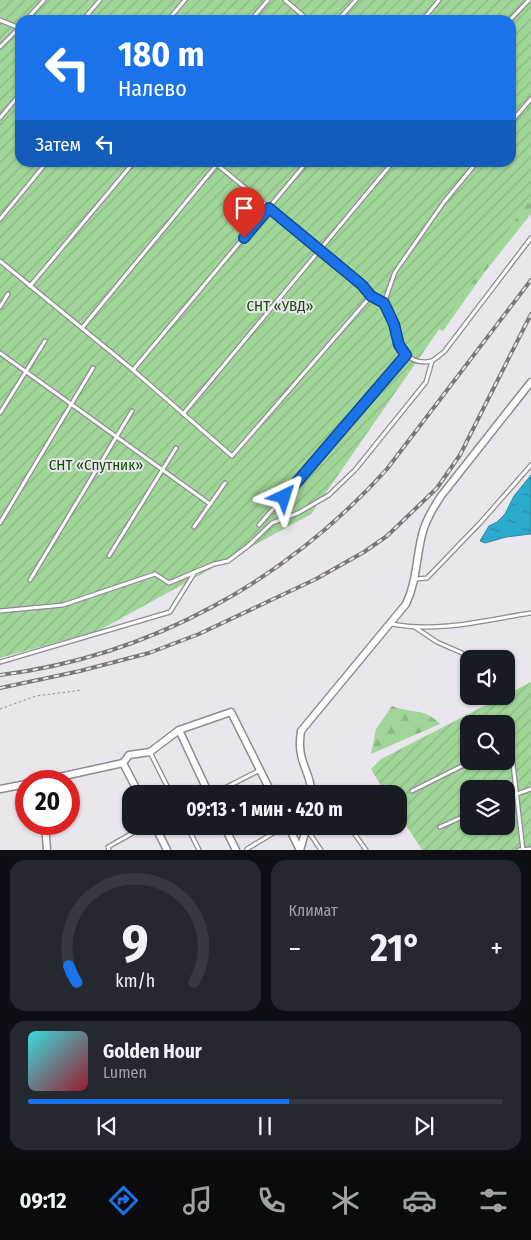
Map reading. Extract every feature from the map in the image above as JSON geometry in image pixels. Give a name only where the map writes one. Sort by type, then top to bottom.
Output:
[{"type":"street","points":[[309,785],[299,745],[301,731],[312,715],[392,624],[406,604],[416,578],[422,535],[430,514],[441,496],[531,382]]},
{"type":"street","points":[[80,773],[123,764],[129,755],[150,752],[179,730],[231,712],[268,785]]},
{"type":"street","points":[[179,730],[205,785]]},
{"type":"street","points":[[123,764],[134,785]]},
{"type":"street","points":[[0,789],[15,786]]},
{"type":"street","points":[[45,835],[47,850]]},
{"type":"street","points":[[160,835],[167,850]]},
{"type":"street","points":[[228,835],[236,850]]},
{"type":"street","points":[[292,835],[300,850]]},
{"type":"street","points":[[300,850],[304,835]]},
{"type":"lane","points":[[30,15],[44,0]]},
{"type":"lane","points":[[86,15],[100,0]]},
{"type":"lane","points":[[172,15],[185,0]]},
{"type":"lane","points":[[256,15],[268,0]]},
{"type":"lane","points":[[285,0],[302,15]]},
{"type":"lane","points":[[342,15],[356,0]]},
{"type":"lane","points":[[427,15],[438,0]]},
{"type":"lane","points":[[515,15],[529,0]]},
{"type":"lane","points":[[0,20],[15,26]]},
{"type":"lane","points":[[0,47],[15,33]]},
{"type":"lane","points":[[516,116],[531,99]]},
{"type":"lane","points":[[0,118],[15,100]]},
{"type":"lane","points":[[0,218],[43,167]]},
{"type":"lane","points":[[30,286],[130,167]]},
{"type":"lane","points":[[82,328],[213,167]]},
{"type":"lane","points":[[221,167],[362,285],[371,296],[384,303],[394,324],[399,345],[406,355],[425,362],[432,361],[444,352],[531,238]]},
{"type":"lane","points":[[133,370],[303,167]]},
{"type":"lane","points":[[182,414],[321,251],[389,167]]},
{"type":"lane","points":[[384,303],[395,272],[444,202],[473,167]]},
{"type":"lane","points":[[0,261],[133,370],[232,456],[371,296]]},
{"type":"lane","points":[[0,307],[8,294]]},
{"type":"lane","points":[[0,413],[25,371],[46,341]]},
{"type":"lane","points":[[0,353],[210,504]]},
{"type":"lane","points":[[259,525],[406,355]]},
{"type":"lane","points":[[0,611],[63,605],[155,574],[169,583],[196,571],[228,561],[248,546],[272,523],[298,513],[329,494],[355,470],[426,382],[432,361]]},
{"type":"lane","points":[[0,523],[93,368]]},
{"type":"lane","points":[[30,580],[132,411]]},
{"type":"lane","points":[[109,556],[176,448]]},
{"type":"lane","points":[[416,578],[426,578],[482,522],[531,465]]},
{"type":"lane","points":[[194,527],[225,483]]},
{"type":"lane","points":[[0,662],[170,612],[196,571]]},
{"type":"lane","points":[[392,624],[416,627],[469,623],[531,613]]},
{"type":"lane","points":[[416,627],[437,642],[460,652]]},
{"type":"lane","points":[[150,752],[166,785]]},
{"type":"lane","points":[[412,791],[460,767]]},
{"type":"lane","points":[[231,785],[260,770]]},
{"type":"lane","points":[[531,789],[515,794],[522,849],[531,848]]},
{"type":"lane","points":[[440,827],[460,818]]},
{"type":"lane","points":[[110,850],[108,847],[129,835]]},
{"type":"lane","points":[[192,835],[199,850]]},
{"type":"lane","points":[[247,849],[271,835]]},
{"type":"lane","points":[[311,835],[321,850]]},
{"type":"lane","points":[[355,835],[366,850]]},
{"type":"path","points":[[0,710],[36,696],[82,690]]},
{"type":"green space","name":"СНТ «УВД»","points":[[0,0],[531,0],[531,197],[311,514],[98,631],[0,658]]},
{"type":"green space","points":[[531,139],[531,214],[484,273],[443,331],[407,314],[511,167],[516,167],[516,160]]},
{"type":"green space","points":[[531,682],[531,850],[422,850],[407,827],[407,785],[381,785],[371,769],[381,759],[460,718],[460,770],[515,770],[515,715],[467,715],[486,705],[515,705],[515,690]]},
{"type":"green space","points":[[392,706],[429,715],[440,724],[371,754],[376,729]]},
{"type":"water","points":[[531,475],[531,534],[506,537],[485,543],[480,541],[489,526],[497,522],[505,514],[514,496]]},
{"type":"railway","points":[[0,675],[56,665],[110,651],[162,631],[212,607],[260,578],[305,546],[348,509],[387,469],[531,280]]},
{"type":"railway","points":[[0,688],[80,671],[149,653],[199,634],[316,579],[364,552],[387,536],[437,488],[460,455],[531,314]]},
{"type":"route","points":[[244,238],[269,208],[362,285],[371,296],[384,303],[394,324],[399,345],[406,355],[284,497]]},
{"type":"park label","name":"СНТ «Спутник»","points":[[96,465]]}]
